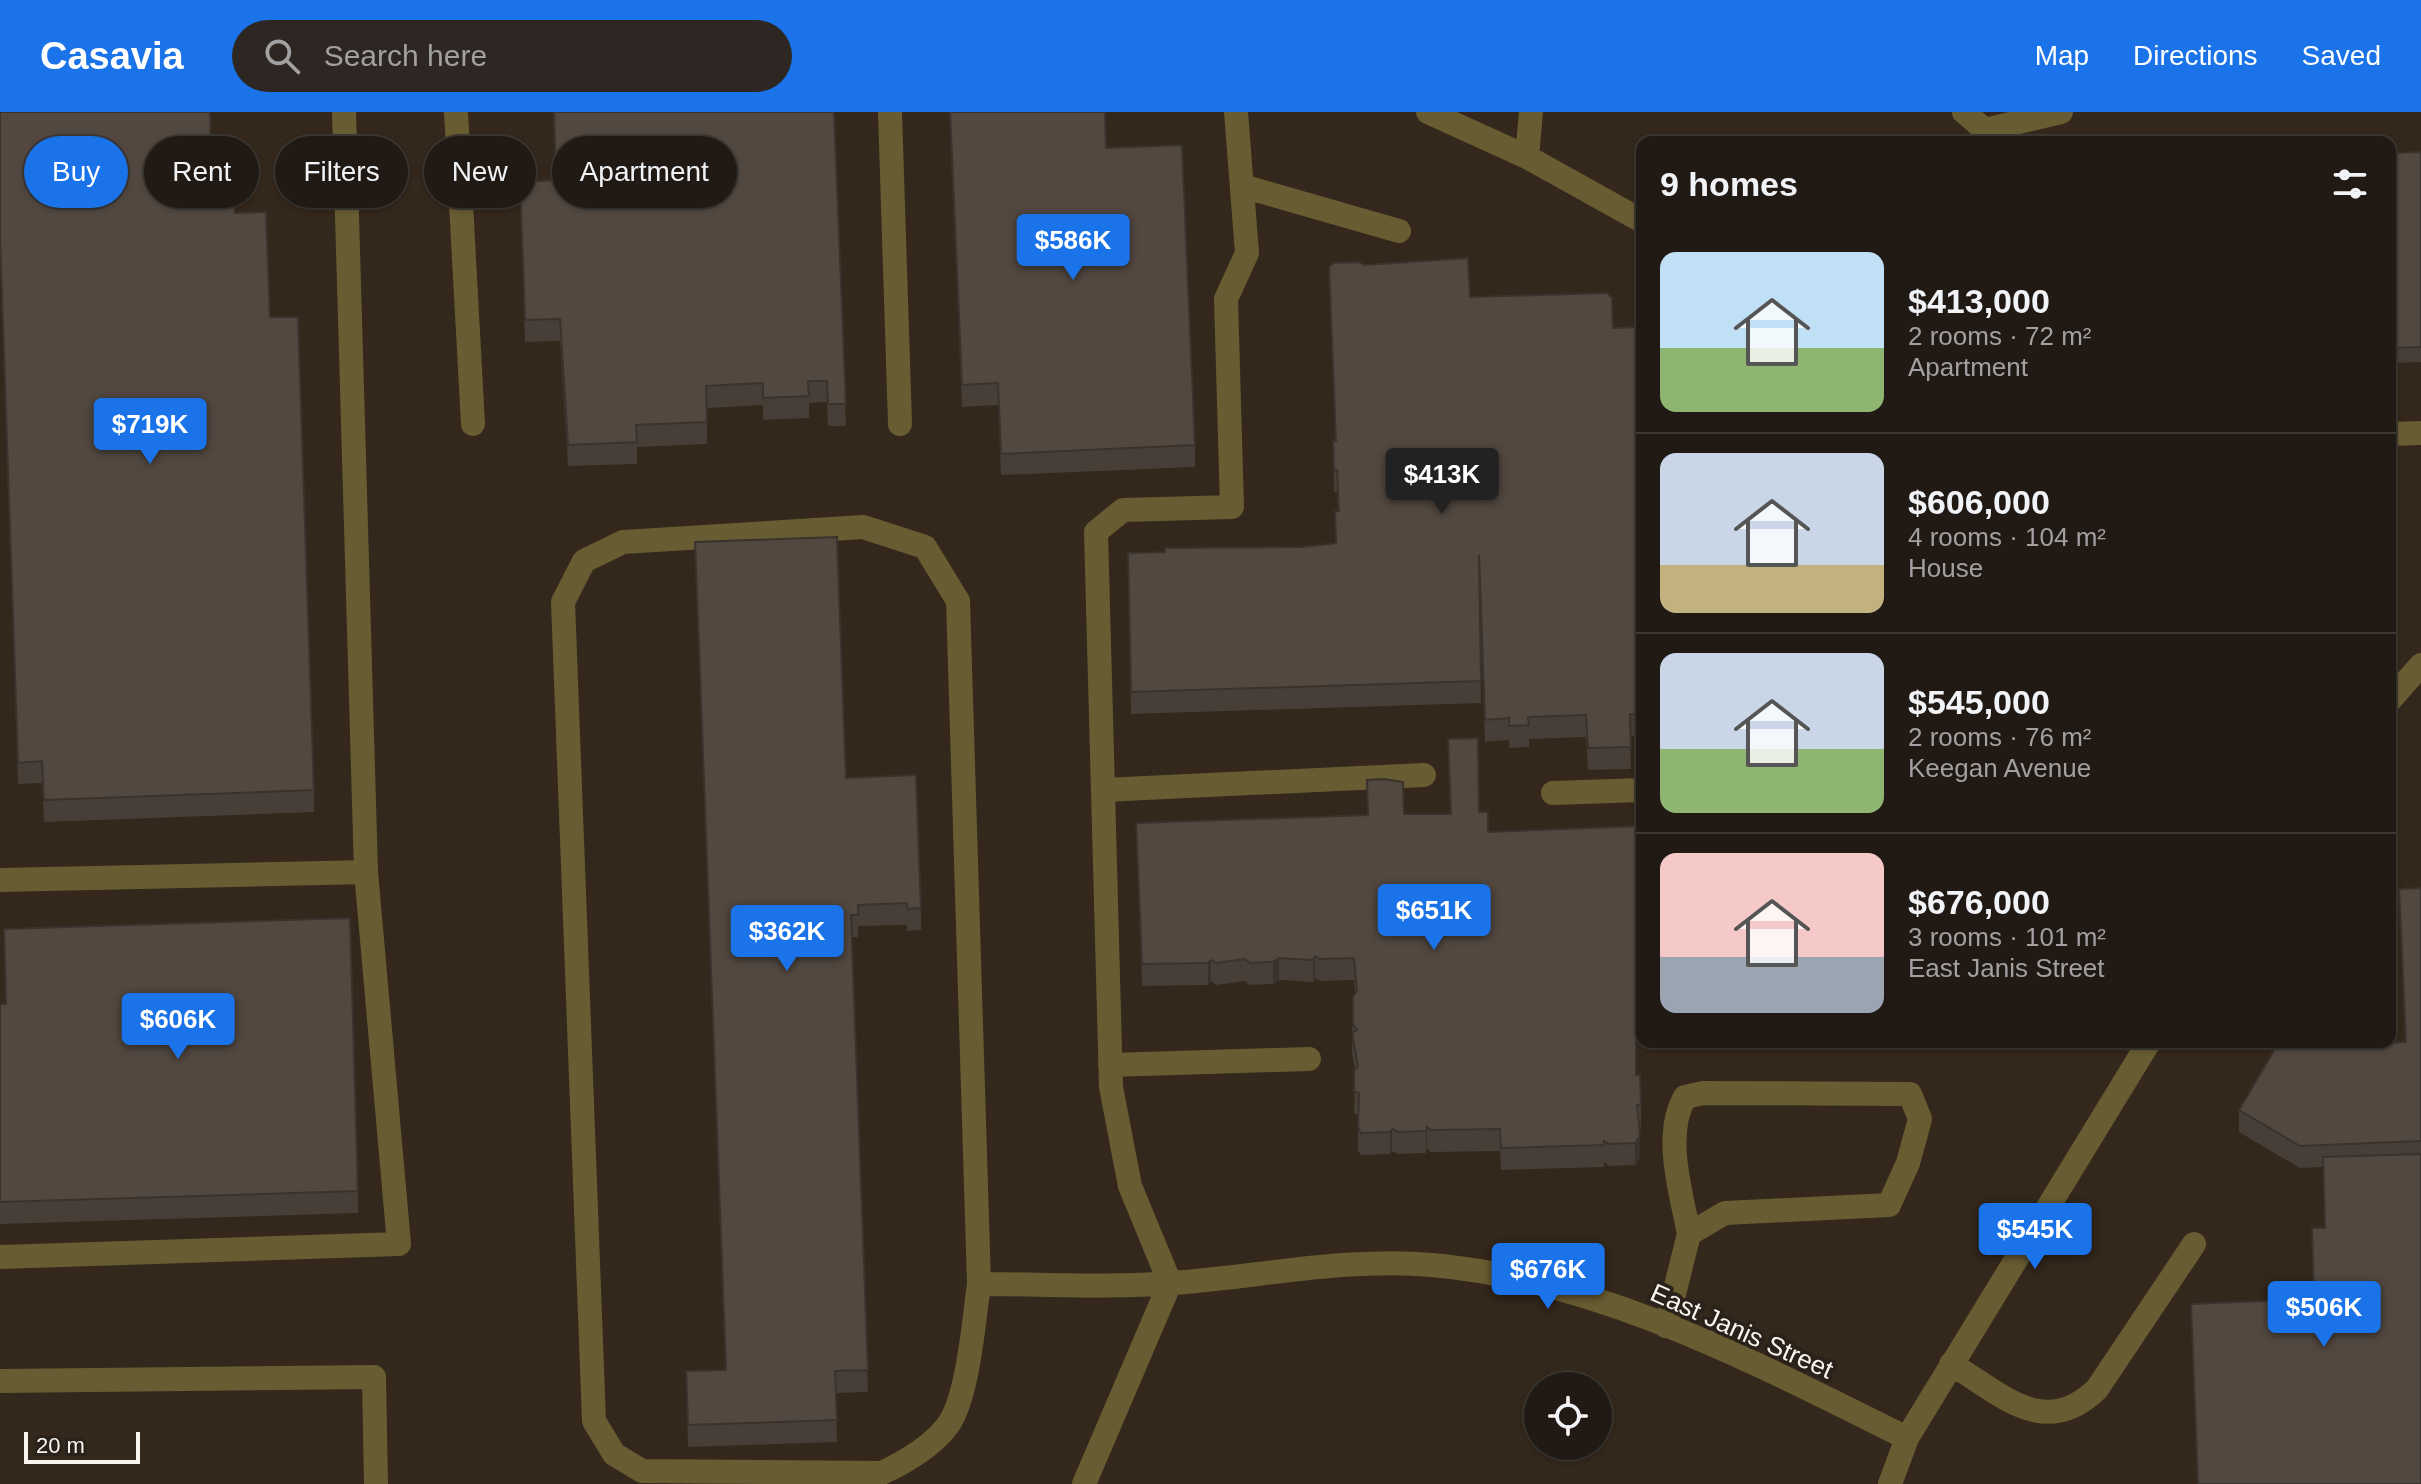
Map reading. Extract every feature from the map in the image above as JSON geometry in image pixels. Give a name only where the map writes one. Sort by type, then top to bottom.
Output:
[{"type":"street","points":[[0,1257],[399,1244],[366,872],[344,112]]},
{"type":"street","points":[[456,112],[473,424]]},
{"type":"street","points":[[890,112],[900,424]]},
{"type":"street","points":[[1084,1484],[1170,1283],[1130,1186],[1111,1087],[1096,532],[1123,510],[1232,507],[1226,299],[1247,253],[1236,112]]},
{"type":"street","points":[[1428,112],[1527,157],[1636,218]]},
{"type":"street","points":[[1527,157],[1531,112]]},
{"type":"street","points":[[1964,112],[1983,128],[2061,112]]},
{"type":"street","points":[[1242,186],[1399,231]]},
{"type":"street","points":[[2396,434],[2421,433]]},
{"type":"street","points":[[863,527],[925,547],[958,601],[979,1284],[966,1373],[949,1424],[910,1459],[882,1473],[642,1471],[614,1454],[594,1421],[563,602],[584,561],[623,542],[863,527]]},
{"type":"street","points":[[2396,693],[2421,665]]},
{"type":"street","points":[[1103,790],[1424,775]]},
{"type":"street","points":[[1553,793],[1636,790]]},
{"type":"street","points":[[0,880],[366,872]]},
{"type":"street","points":[[1890,1484],[1907,1438],[2145,1048]]},
{"type":"street","points":[[1110,1065],[1309,1059]]},
{"type":"street","points":[[1666,1326],[1689,1234],[1677,1168],[1677,1111],[1685,1097],[1703,1093],[1910,1094],[1920,1119],[1908,1163],[1889,1205],[1725,1213],[1689,1234]]},
{"type":"street","points":[[1951,1364],[2027,1409],[2053,1415],[2081,1404],[2097,1389],[2194,1244]]},
{"type":"street","name":"East Janis Street","points":[[979,1284],[1170,1283],[1344,1265],[1431,1265],[1527,1279],[1666,1326],[1751,1361],[1907,1438]]},
{"type":"street","points":[[0,1381],[374,1377],[376,1484]]},
{"type":"shaded area","points":[[0,112],[2421,112],[2421,1484],[0,1484]]},
{"type":"building","points":[[0,112],[210,112],[211,136],[144,136],[144,208],[235,208],[235,213],[266,212],[270,317],[298,317],[314,790],[44,800],[42,761],[18,763],[0,239]]},
{"type":"building","points":[[554,112],[834,112],[846,404],[828,404],[827,381],[808,381],[809,396],[763,398],[763,383],[706,386],[707,422],[636,425],[637,442],[568,445],[560,319],[525,320],[521,208],[536,208],[536,181],[552,180],[552,208],[737,208],[737,136],[555,136]]},
{"type":"building","points":[[950,112],[1105,112],[1106,148],[1182,145],[1195,445],[1001,454],[998,383],[962,385]]},
{"type":"building","points":[[2421,152],[2421,347],[2396,348],[2396,153]]},
{"type":"building","points":[[1468,258],[1470,297],[1607,293],[1612,298],[1613,328],[1636,327],[1636,714],[1630,714],[1631,747],[1588,748],[1586,715],[1528,717],[1529,725],[1509,726],[1509,718],[1485,720],[1479,555],[1481,681],[1131,692],[1128,553],[1165,552],[1165,548],[1302,547],[1336,543],[1335,511],[1339,511],[1337,470],[1334,470],[1333,441],[1336,441],[1329,267],[1334,263],[1359,262],[1364,265]]},
{"type":"building","points":[[837,537],[846,778],[916,775],[921,908],[907,909],[907,903],[858,905],[858,915],[851,915],[868,1370],[835,1371],[837,1420],[688,1425],[686,1371],[726,1370],[695,542]]},
{"type":"building","points":[[1478,738],[1479,812],[1488,812],[1488,832],[1636,826],[1636,1075],[1640,1075],[1641,1105],[1637,1105],[1640,1136],[1635,1143],[1609,1144],[1604,1141],[1604,1145],[1501,1148],[1500,1129],[1431,1130],[1427,1127],[1426,1131],[1398,1132],[1392,1129],[1390,1132],[1361,1133],[1358,1128],[1359,1093],[1354,1091],[1354,1070],[1358,1067],[1352,1033],[1357,1030],[1353,1024],[1353,996],[1357,991],[1354,958],[1320,959],[1315,956],[1313,960],[1279,958],[1273,962],[1250,963],[1245,959],[1216,963],[1211,960],[1208,963],[1142,964],[1136,823],[1368,815],[1367,780],[1384,779],[1403,782],[1404,814],[1451,814],[1448,739]]},
{"type":"building","points":[[2421,888],[2421,1141],[2300,1146],[2239,1110],[2275,1048],[2396,1048],[2396,1042],[2406,1042],[2399,889]]},
{"type":"building","points":[[350,918],[358,1191],[0,1202],[0,1004],[6,1004],[4,929]]},
{"type":"building","points":[[2421,1154],[2421,1484],[2198,1484],[2191,1304],[2314,1299],[2312,1228],[2325,1228],[2323,1157]]}]
